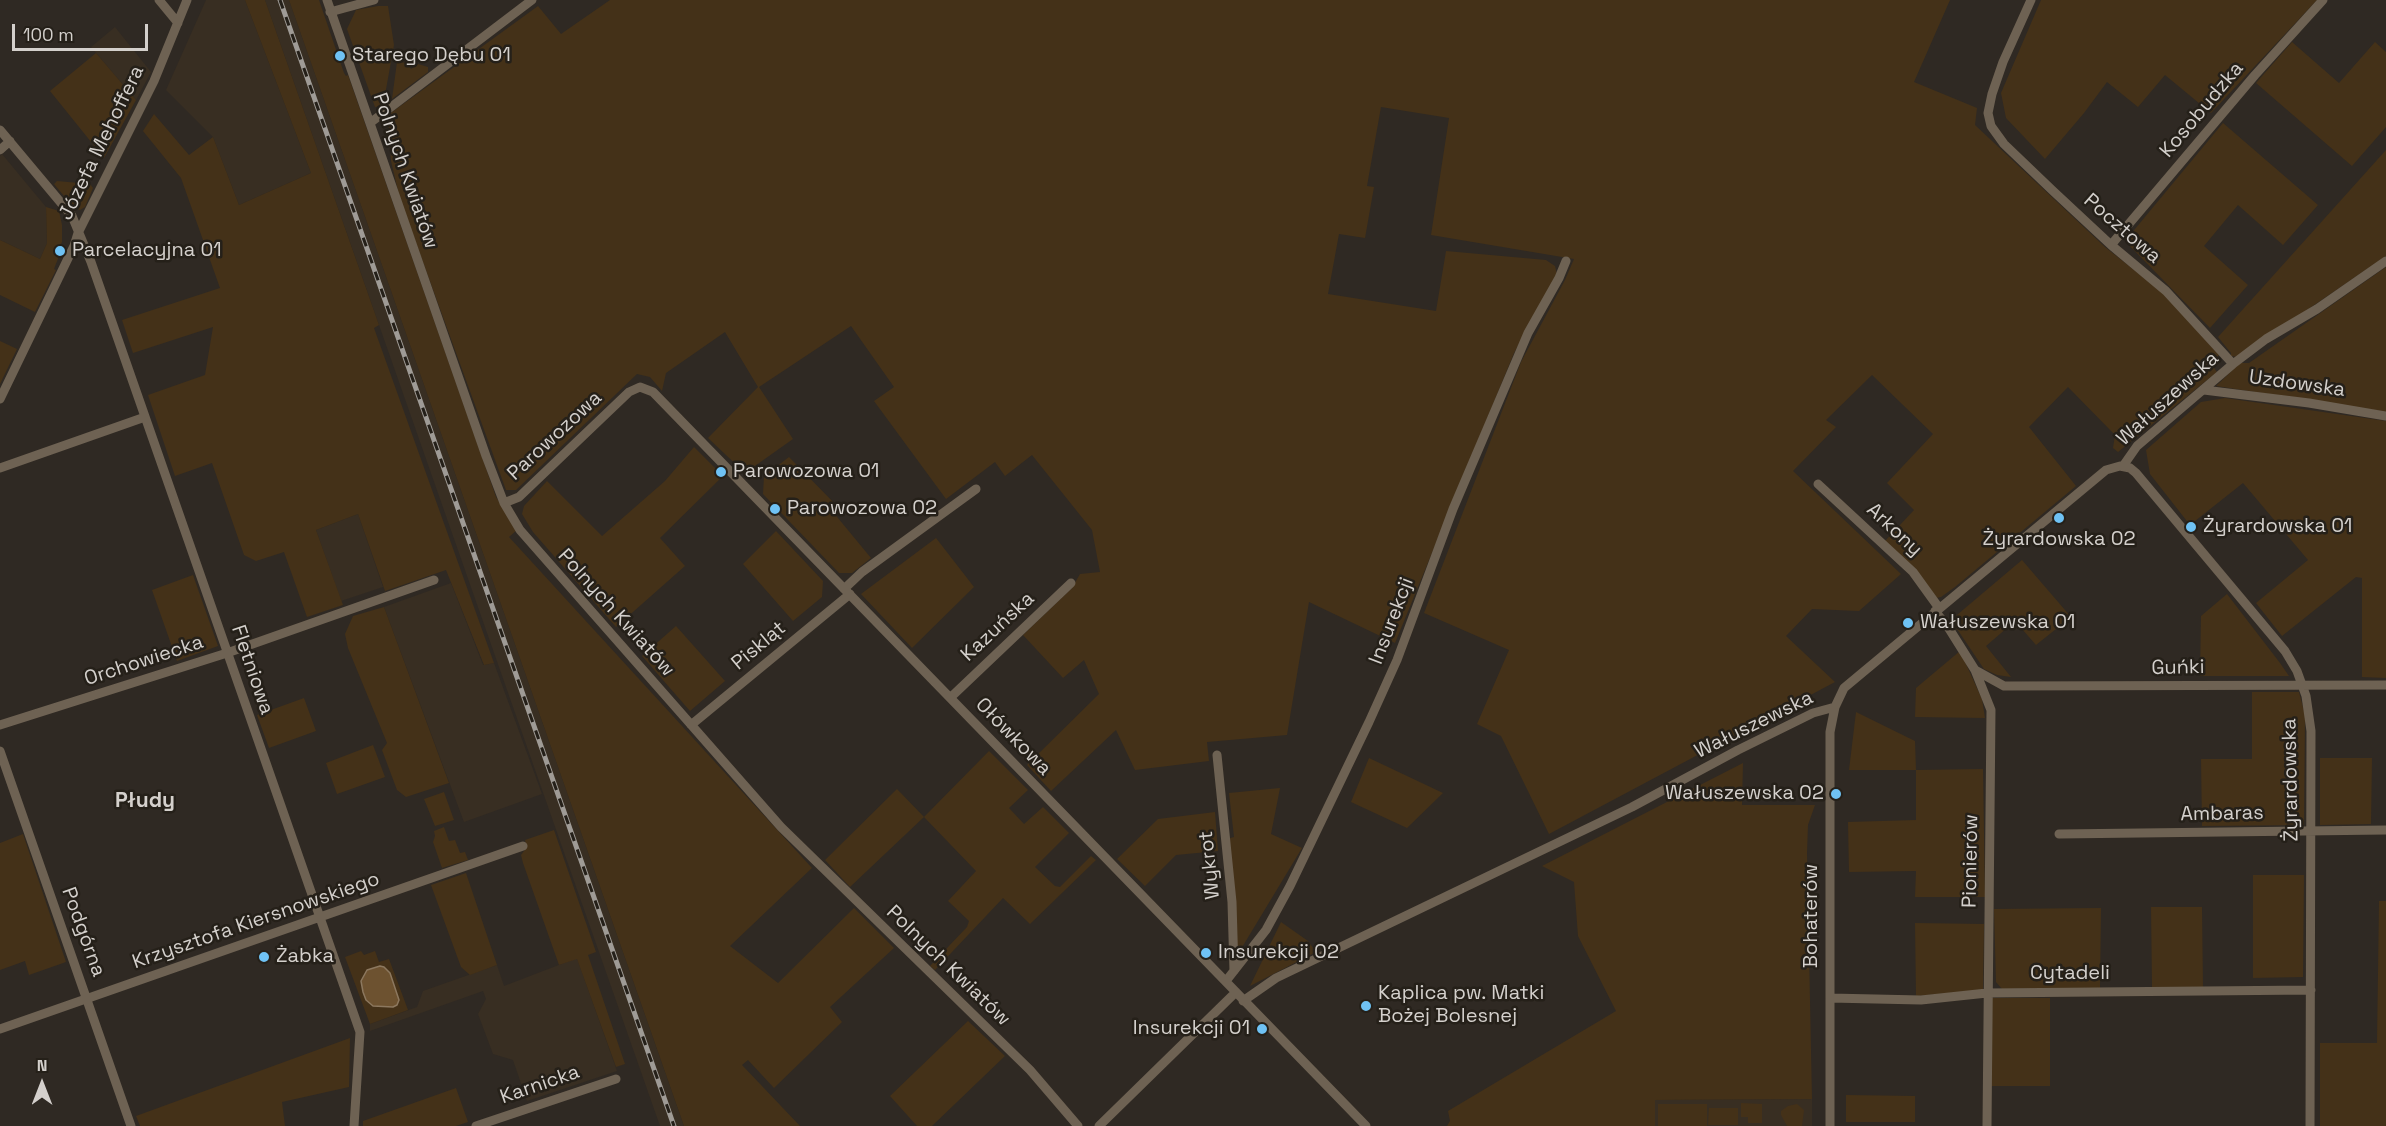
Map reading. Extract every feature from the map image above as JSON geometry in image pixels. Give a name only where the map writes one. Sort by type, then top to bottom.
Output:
[{"type":"street","points":[[159,0],[178,23]]},
{"type":"street","name":"Józefa Mehoffera","points":[[0,399],[74,246],[78,233],[154,81],[187,0]]},
{"type":"street","name":"Polnych Kwiatów","points":[[327,0],[486,456],[510,516],[529,543],[781,827],[1030,1070],[1078,1126]]},
{"type":"street","points":[[330,12],[374,0]]},
{"type":"street","points":[[370,123],[532,0]]},
{"type":"street","name":"Pocztowa","points":[[2031,0],[2003,62],[1989,103],[1989,120],[1995,133],[2111,245],[2166,291],[2233,364]]},
{"type":"street","name":"Kosobudzka","points":[[2111,245],[2255,75],[2323,0]]},
{"type":"street","name":"Fletniowa","points":[[0,130],[72,216],[87,253],[360,1032],[354,1126]]},
{"type":"street","points":[[0,150],[10,141]]},
{"type":"street","name":"Insurekcji","points":[[1226,981],[1266,930],[1360,742],[1397,660],[1453,509],[1528,333],[1566,261]]},
{"type":"street","name":"Wałuszewska","points":[[1243,1001],[1276,978],[1632,807],[1804,717],[1835,707],[1844,688],[2106,470],[2123,466],[2137,446],[2233,364],[2266,339],[2317,309],[2386,261]]},
{"type":"street","name":"Ołówkowa","points":[[629,392],[640,387],[653,392],[1366,1126]]},
{"type":"street","name":"Uzdowska","points":[[2204,390],[2309,403],[2386,416]]},
{"type":"street","name":"Parowozowa","points":[[504,503],[519,497],[629,392]]},
{"type":"street","points":[[0,468],[145,417]]},
{"type":"street","name":"Żyrardowska","points":[[2123,466],[2136,473],[2285,651],[2302,685],[2310,719],[2310,1126]]},
{"type":"street","name":"Arkony","points":[[1818,484],[1913,572],[1937,610]]},
{"type":"street","name":"Piskląt","points":[[691,726],[847,592],[862,572],[976,489]]},
{"type":"street","name":"Orchowiecka","points":[[0,725],[227,652],[434,580]]},
{"type":"street","name":"Kazuńska","points":[[950,698],[1071,583]]},
{"type":"street","name":"Pionierów","points":[[1937,610],[1975,670],[1991,710],[1987,1126]]},
{"type":"street","name":"Guńki","points":[[1975,670],[2004,686],[2386,685]]},
{"type":"street","name":"Bohaterów","points":[[1830,1126],[1830,732],[1835,707]]},
{"type":"street","name":"Podgórna","points":[[0,751],[131,1126]]},
{"type":"street","name":"Wykrot","points":[[1217,755],[1232,902],[1234,971]]},
{"type":"street","name":"Ambaras","points":[[2059,834],[2386,830]]},
{"type":"street","name":"Krzysztofa Kiersnowskiego","points":[[0,1029],[303,921],[320,918],[523,846]]},
{"type":"street","name":"Cytadeli","points":[[1830,998],[1922,1000],[1987,993],[2311,990]]},
{"type":"street","points":[[1099,1126],[1236,992]]},
{"type":"street","name":"Karnicka","points":[[476,1126],[616,1079]]},
{"type":"shaded area","points":[[206,0],[245,0],[311,173],[239,205],[213,137],[166,90]]},
{"type":"shaded area","points":[[245,0],[265,0],[379,325],[374,328],[494,663],[484,665],[446,570],[385,591],[358,514],[316,530],[343,605],[307,617],[284,552],[256,561],[244,555],[212,463],[175,476],[148,395],[205,375],[213,327],[133,353],[122,320],[220,288],[181,178],[143,131],[154,114],[189,155],[213,137],[239,205],[311,173]]},
{"type":"shaded area","points":[[265,0],[289,0],[684,1126],[660,1126]]},
{"type":"shaded area","points":[[289,0],[319,0],[344,73],[348,75],[496,497],[517,530],[509,537],[812,868],[730,946],[778,983],[854,908],[894,948],[830,1007],[842,1022],[774,1088],[748,1060],[742,1065],[800,1126],[684,1126]]},
{"type":"shaded area","points":[[610,0],[1950,0],[1914,82],[1977,108],[1975,125],[2105,247],[2167,296],[2219,355],[2215,360],[2214,368],[2217,372],[2118,452],[2113,448],[2115,435],[2068,387],[2029,427],[2076,486],[1955,587],[1936,598],[1885,541],[1914,510],[1887,483],[1933,434],[1872,375],[1826,420],[1836,427],[1793,471],[1901,574],[1859,611],[1812,609],[1786,636],[1835,682],[1549,834],[1501,736],[1477,724],[1509,650],[1424,613],[1521,362],[1574,259],[1431,235],[1449,118],[1381,107],[1367,186],[1374,187],[1365,238],[1339,234],[1328,294],[1436,311],[1446,251],[1546,260],[1555,266],[1557,274],[1514,353],[1395,643],[1309,602],[1287,735],[1207,742],[1209,761],[1135,770],[1116,730],[1051,791],[1027,765],[1099,694],[1084,660],[1063,678],[1023,635],[1072,588],[1080,574],[1100,572],[1092,530],[1032,455],[1005,476],[995,462],[946,499],[874,401],[894,387],[851,326],[759,387],[793,439],[745,473],[708,438],[758,387],[725,332],[666,373],[662,391],[650,377],[637,374],[516,490],[506,490],[400,199],[391,161],[388,115],[538,6],[561,34]]},
{"type":"shaded area","points":[[2041,0],[2317,0],[2211,113],[2165,75],[2138,107],[2107,82],[2045,159],[2006,118],[2001,93]]},
{"type":"shaded area","points":[[388,6],[394,45],[383,106],[375,107],[347,29],[356,10]]},
{"type":"shaded area","points":[[115,27],[151,72],[136,100],[91,47]]},
{"type":"shaded area","points":[[2292,42],[2339,83],[2375,42],[2386,52],[2386,127],[2352,166],[2256,83]]},
{"type":"shaded area","points":[[96,53],[136,100],[104,158],[50,91]]},
{"type":"shaded area","points":[[397,62],[408,63],[411,69],[418,64],[428,67],[428,72],[392,99]]},
{"type":"shaded area","points":[[2223,123],[2318,205],[2283,245],[2238,205],[2204,246],[2248,285],[2210,328],[2125,241]]},
{"type":"shaded area","points":[[2386,150],[2386,256],[2238,357],[2231,356],[2218,337]]},
{"type":"shaded area","points":[[2,154],[46,207],[47,243],[40,259],[0,240],[0,156]]},
{"type":"shaded area","points":[[57,181],[90,184],[93,188],[85,207],[80,210],[74,208],[54,184]]},
{"type":"shaded area","points":[[46,207],[59,211],[62,242],[56,254],[59,256],[54,269],[56,270],[35,312],[0,295],[0,240],[40,259],[47,243]]},
{"type":"shaded area","points":[[2386,267],[2386,412],[2216,386],[2240,363],[2249,363]]},
{"type":"shaded area","points":[[0,341],[17,349],[0,384]]},
{"type":"shaded area","points":[[2225,398],[2386,421],[2386,678],[2362,677],[2362,578],[2356,577],[2282,636],[2256,603],[2308,560],[2243,483],[2190,525],[2150,474],[2146,450],[2201,402]]},
{"type":"shaded area","points":[[694,447],[723,476],[660,538],[685,566],[616,627],[533,532],[522,514],[524,506],[547,481],[602,536],[665,481]]},
{"type":"shaded area","points":[[789,457],[838,507],[833,512],[871,558],[852,573],[839,573],[763,494],[764,476]]},
{"type":"shaded area","points":[[358,514],[383,587],[341,601],[316,530]]},
{"type":"shaded area","points":[[776,531],[823,581],[822,597],[793,621],[743,564]]},
{"type":"shaded area","points":[[936,538],[974,587],[912,648],[861,594]]},
{"type":"shaded area","points":[[2022,560],[2071,617],[2036,645],[2015,621],[1986,646],[2011,677],[1997,675],[1984,669],[1951,620]]},
{"type":"shaded area","points":[[193,575],[218,646],[177,661],[152,590]]},
{"type":"shaded area","points":[[451,583],[483,665],[494,663],[542,794],[464,822],[384,607]]},
{"type":"shaded area","points":[[2227,594],[2289,676],[2200,676],[2201,616]]},
{"type":"shaded area","points":[[384,607],[449,783],[406,797],[397,790],[382,750],[387,743],[348,648],[345,634],[353,616]]},
{"type":"shaded area","points":[[676,626],[725,681],[690,711],[642,656]]},
{"type":"shaded area","points":[[1960,651],[1982,699],[1985,718],[1915,717],[1916,688]]},
{"type":"shaded area","points":[[2252,692],[2299,692],[2305,715],[2304,825],[2202,826],[2201,759],[2252,759]]},
{"type":"shaded area","points":[[304,698],[316,731],[269,748],[257,715]]},
{"type":"shaded area","points":[[1856,712],[1915,741],[1916,770],[1849,770]]},
{"type":"shaded area","points":[[373,745],[385,777],[337,794],[326,763]]},
{"type":"shaded area","points":[[989,751],[1028,790],[1009,808],[1024,824],[1043,807],[1069,833],[1035,867],[1055,886],[1060,887],[1091,856],[1096,860],[1030,924],[1003,898],[935,970],[930,966],[967,927],[969,921],[948,901],[976,871],[924,817]]},
{"type":"shaded area","points":[[1369,758],[1443,793],[1407,828],[1351,802]]},
{"type":"shaded area","points":[[2320,758],[2372,758],[2371,824],[2320,825]]},
{"type":"shaded area","points":[[1743,763],[1742,805],[1815,805],[1808,825],[1807,853],[1812,1099],[1655,1100],[1655,1126],[1447,1126],[1450,1121],[1448,1111],[1616,1011],[1578,936],[1574,882],[1542,866]]},
{"type":"shaded area","points":[[1983,769],[1985,897],[1915,897],[1916,871],[1849,872],[1848,822],[1916,820],[1916,770]]},
{"type":"shaded area","points":[[1280,788],[1271,834],[1302,848],[1238,954],[1227,839],[1234,837],[1229,793]]},
{"type":"shaded area","points":[[897,789],[924,817],[850,887],[825,860]]},
{"type":"shaded area","points":[[444,792],[454,820],[435,826],[424,799]]},
{"type":"shaded area","points":[[1215,812],[1218,851],[1176,855],[1145,886],[1117,859],[1158,819]]},
{"type":"shaded area","points":[[444,827],[449,841],[455,840],[460,853],[465,852],[468,860],[442,868],[433,842],[434,831]]},
{"type":"shaded area","points":[[554,830],[596,952],[588,955],[625,1064],[616,1067],[577,959],[559,965],[523,863],[521,855],[527,847],[525,840]]},
{"type":"shaded area","points":[[23,834],[66,962],[29,975],[25,961],[0,970],[0,843]]},
{"type":"shaded area","points":[[466,873],[497,965],[470,975],[461,967],[431,885]]},
{"type":"shaded area","points":[[2253,875],[2304,875],[2303,977],[2253,978]]},
{"type":"shaded area","points":[[2379,901],[2386,901],[2386,1126],[2320,1126],[2320,1043],[2377,1043]]},
{"type":"shaded area","points":[[2151,907],[2202,907],[2203,987],[2152,987]]},
{"type":"shaded area","points":[[2101,908],[2100,988],[2002,989],[1996,982],[1994,909]]},
{"type":"shaded area","points":[[1281,922],[1308,941],[1316,952],[1250,986]]},
{"type":"shaded area","points":[[1915,923],[1984,924],[1983,990],[1916,996]]},
{"type":"shaded area","points":[[361,951],[364,955],[375,951],[379,962],[389,959],[408,1010],[370,1024],[345,957]]},
{"type":"shaded area","points":[[577,958],[617,1071],[527,1101],[513,1060],[493,1054],[478,1014],[486,999],[483,991],[370,1031],[370,1024],[417,1007],[423,991],[497,965],[504,986]]},
{"type":"shaded area","points":[[380,966],[390,973],[399,1000],[393,1007],[373,1006],[366,1000],[363,992],[361,981],[367,970]]},
{"type":"shaded area","points":[[1991,998],[2050,998],[2050,1086],[1991,1086]]},
{"type":"shaded area","points":[[968,1021],[1005,1056],[932,1126],[917,1126],[890,1096]]},
{"type":"shaded area","points":[[350,1038],[349,1087],[282,1102],[285,1126],[140,1126],[136,1116]]},
{"type":"shaded area","points":[[456,1088],[468,1122],[456,1126],[363,1126],[363,1121]]},
{"type":"shaded area","points":[[1846,1095],[1915,1096],[1915,1122],[1846,1122]]},
{"type":"shaded area","points":[[1812,1099],[1812,1126],[1655,1126],[1655,1100]]},
{"type":"shaded area","points":[[1741,1103],[1762,1104],[1762,1123],[1748,1123],[1748,1117],[1741,1117]]},
{"type":"shaded area","points":[[1658,1104],[1707,1104],[1707,1126],[1658,1126]]},
{"type":"shaded area","points":[[1797,1104],[1804,1110],[1802,1126],[1787,1126],[1781,1111]]},
{"type":"shaded area","points":[[1709,1108],[1738,1108],[1738,1125],[1708,1125]]},
{"type":"railway","points":[[280,0],[674,1126]]},
{"type":"place","name":"Starego Dębu 01","points":[[340,56]]},
{"type":"place","name":"Parcelacyjna 01","points":[[60,251]]},
{"type":"place","name":"Parowozowa 01","points":[[721,472]]},
{"type":"place","name":"Parowozowa 02","points":[[775,509]]},
{"type":"place","name":"Żyrardowska 02","points":[[2059,518]]},
{"type":"place","name":"Żyrardowska 01","points":[[2191,527]]},
{"type":"place","name":"Wałuszewska 01","points":[[1908,623]]},
{"type":"place","name":"Wałuszewska 02","points":[[1836,794]]},
{"type":"place","name":"Insurekcji 02","points":[[1206,953]]},
{"type":"place","name":"Żabka","points":[[264,957]]},
{"type":"place","name":"Kaplica pw. Matki Bożej Bolesnej","points":[[1366,1006]]},
{"type":"place","name":"Insurekcji 01","points":[[1262,1029]]},
{"type":"district","name":"Płudy","points":[[145,801]]}]
